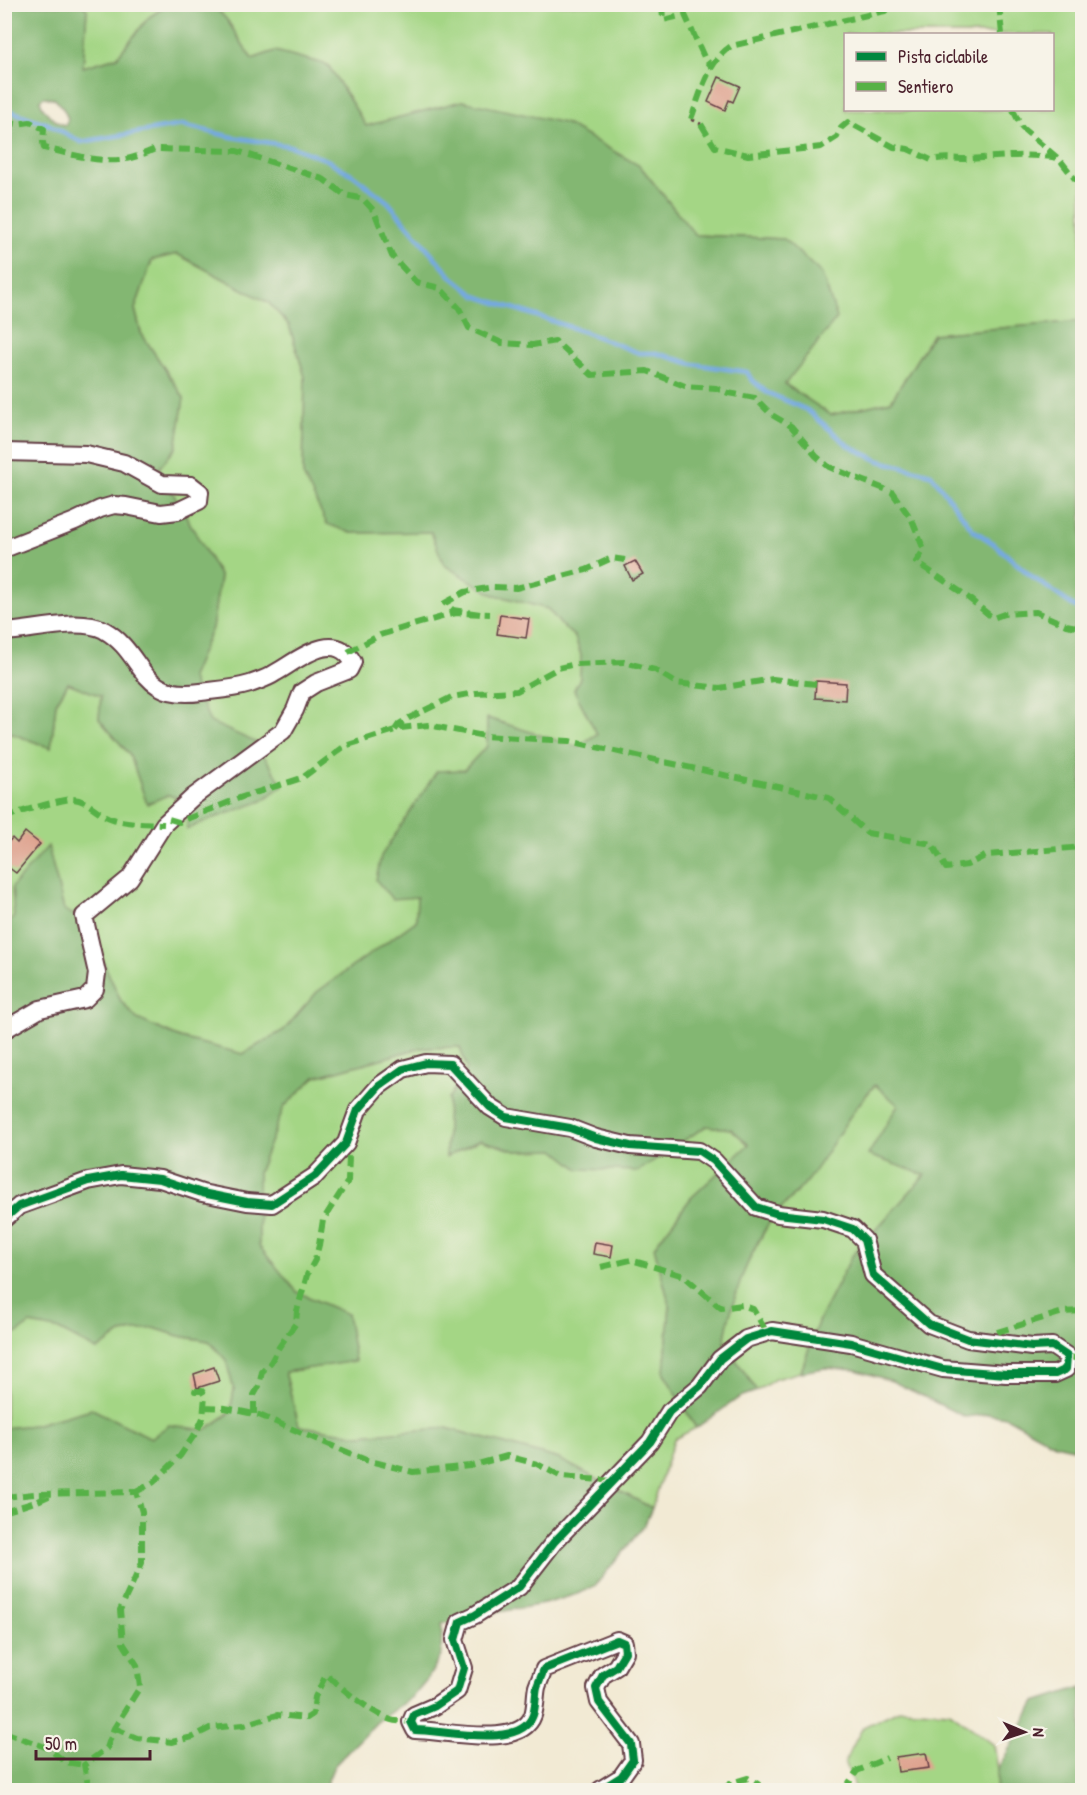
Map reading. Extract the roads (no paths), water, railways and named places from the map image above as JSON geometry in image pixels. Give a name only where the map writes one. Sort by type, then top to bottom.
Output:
[{"type":"street","points":[[4,452],[86,454],[124,463],[162,484],[191,485],[200,492],[199,501],[178,511],[161,513],[114,505],[4,549]]},
{"type":"street","points":[[4,632],[85,624],[103,630],[118,642],[145,677],[159,689],[174,692],[191,693],[250,684],[273,675],[311,650],[334,647],[348,652],[353,662],[350,670],[316,683],[302,692],[283,731],[193,796],[164,824],[130,878],[84,915],[97,973],[95,989],[85,999],[40,1009],[4,1030]]},
{"type":"street","points":[[4,1219],[20,1206],[88,1181],[121,1175],[160,1179],[202,1193],[247,1202],[272,1203],[315,1176],[346,1143],[358,1110],[379,1086],[402,1069],[426,1063],[450,1064],[490,1107],[506,1117],[570,1128],[596,1138],[630,1146],[699,1151],[714,1161],[756,1207],[778,1214],[824,1219],[853,1229],[864,1240],[873,1275],[929,1324],[968,1339],[1032,1347],[1052,1346],[1067,1356],[1066,1369],[1055,1374],[1006,1374],[944,1369],[851,1343],[772,1331],[746,1339],[720,1359],[700,1386],[669,1412],[650,1443],[554,1542],[519,1587],[460,1622],[455,1640],[464,1668],[457,1691],[435,1706],[414,1715],[411,1722],[415,1730],[470,1735],[511,1734],[525,1728],[534,1714],[538,1685],[544,1669],[617,1640],[624,1643],[625,1652],[616,1666],[603,1675],[596,1688],[599,1702],[631,1744],[633,1760],[621,1777],[600,1791]]},
{"type":"waterway","points":[[4,109],[48,124],[81,142],[182,125],[232,137],[290,146],[327,160],[353,175],[388,202],[450,275],[476,296],[582,331],[639,353],[656,353],[693,364],[747,372],[751,379],[766,392],[807,410],[848,445],[880,461],[931,474],[973,530],[993,543],[1031,576],[1082,610]]}]
